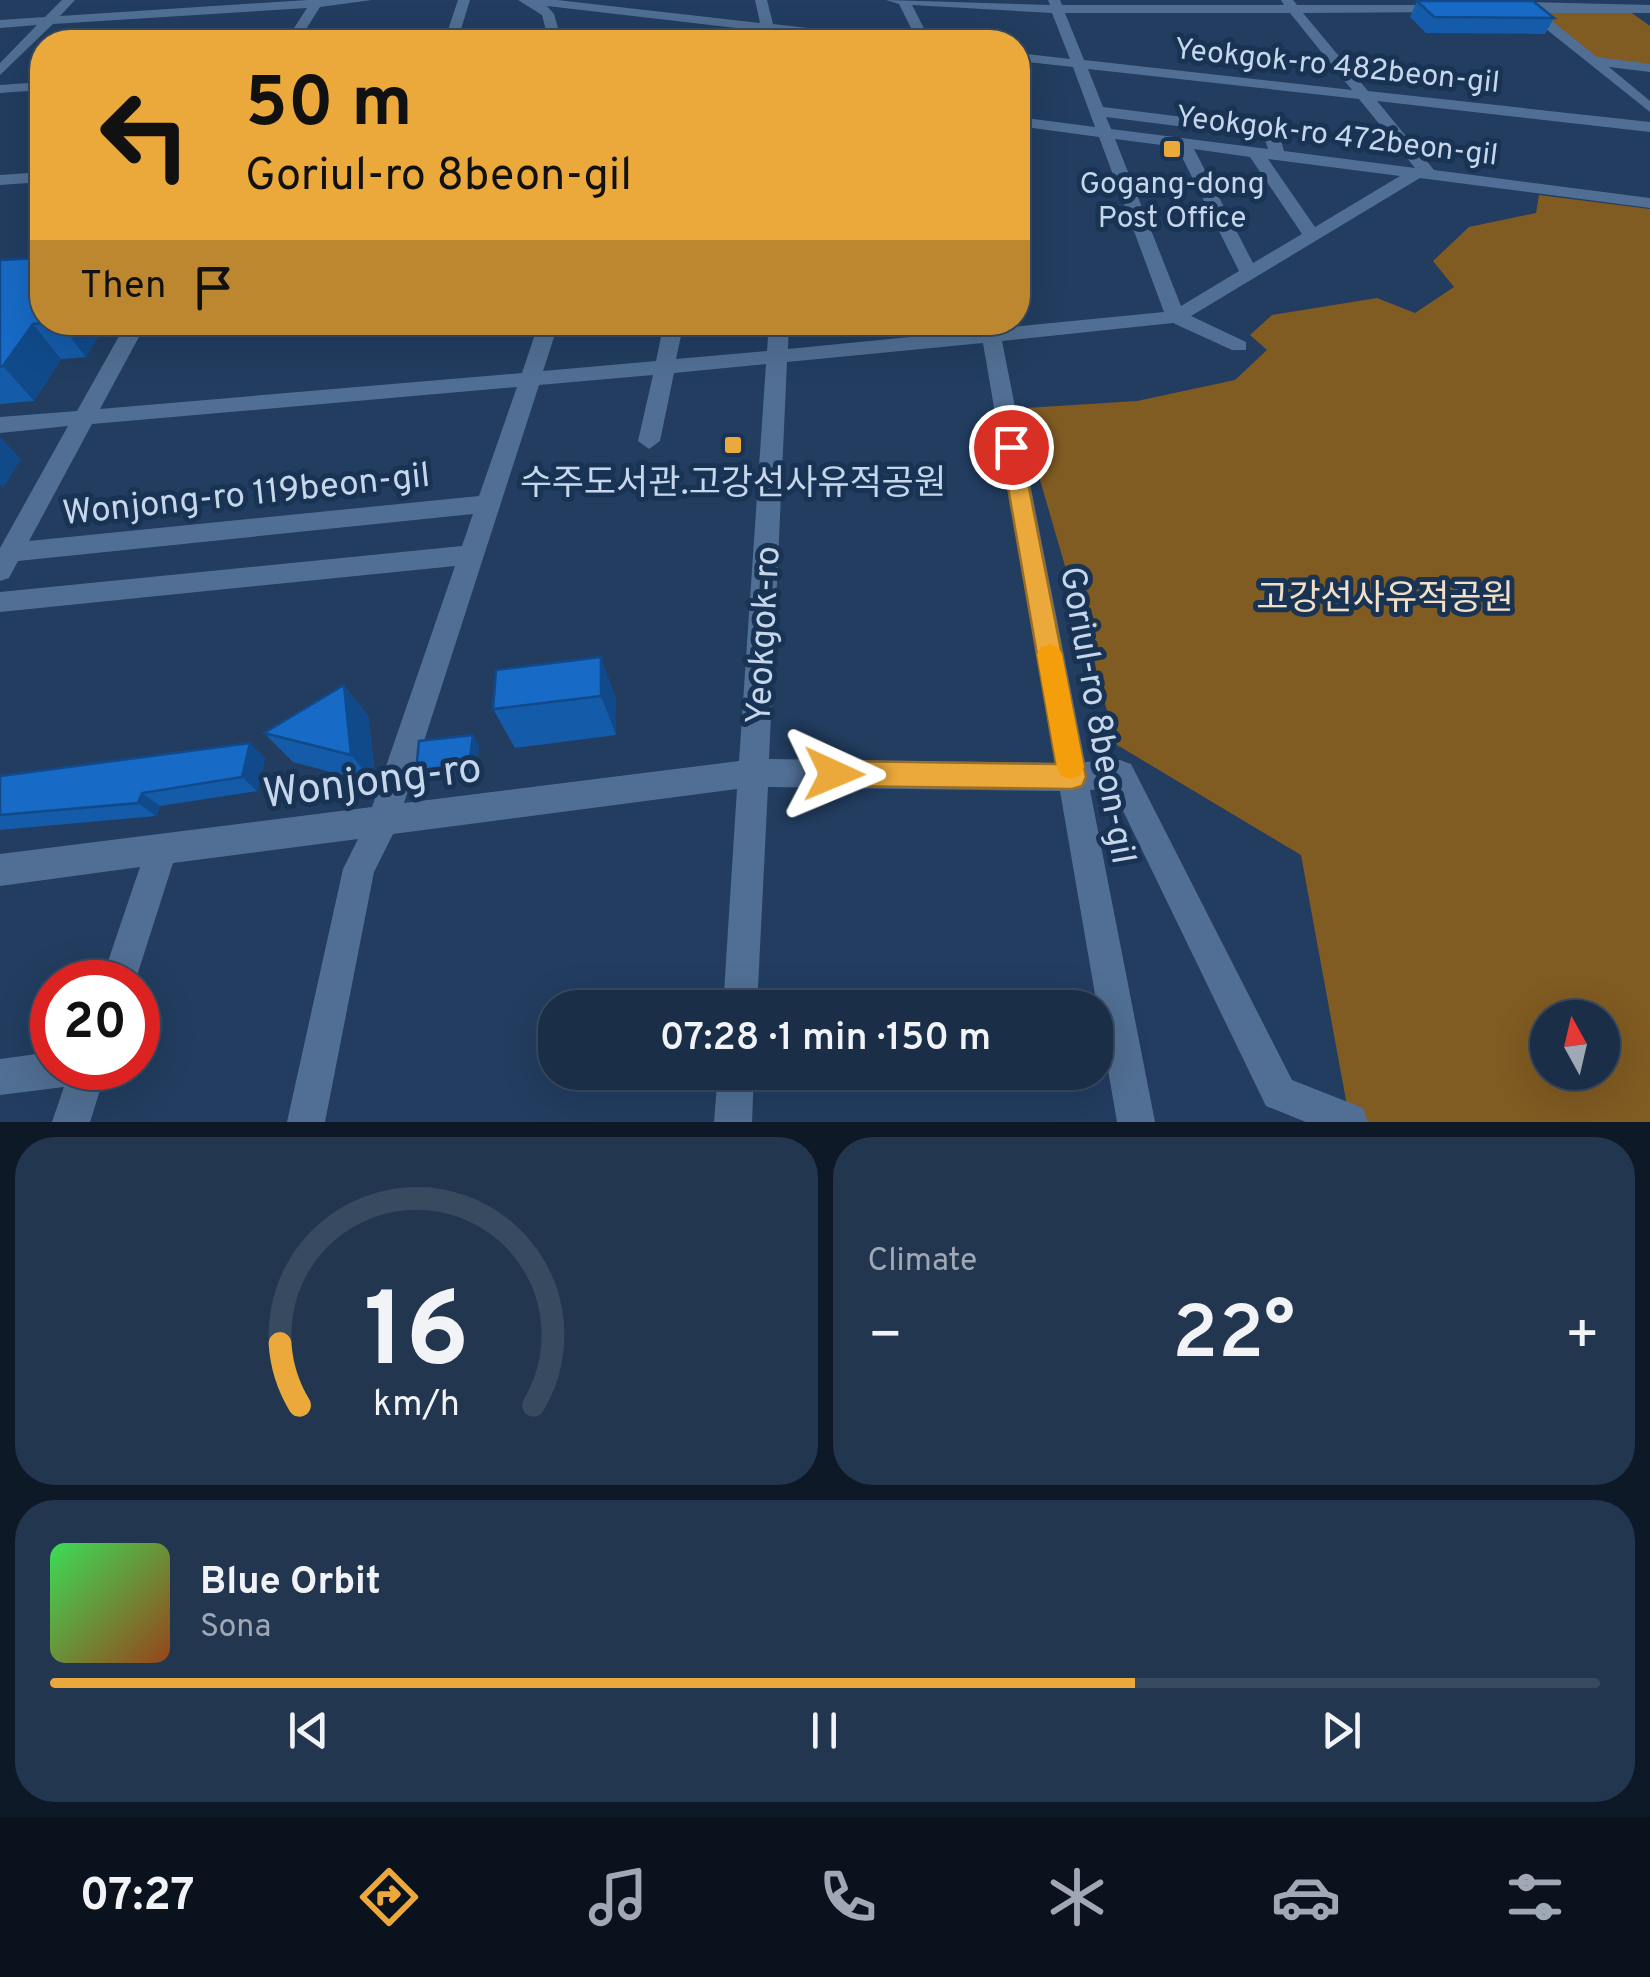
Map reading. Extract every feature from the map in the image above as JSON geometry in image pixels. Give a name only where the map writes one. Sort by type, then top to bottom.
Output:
[{"type":"street","points":[[40,30],[69,0]]},
{"type":"street","points":[[0,24],[366,0]]},
{"type":"street","points":[[454,30],[464,0]]},
{"type":"street","points":[[524,0],[611,5],[743,30]]},
{"type":"street","points":[[761,0],[768,30]]},
{"type":"street","points":[[892,0],[1470,9]]},
{"type":"street","points":[[904,0],[918,30]]},
{"type":"street","points":[[534,1],[548,14],[552,30]]},
{"type":"street","points":[[299,30],[316,2]]},
{"type":"street","points":[[1056,4],[1176,317],[1240,346]]},
{"type":"street","points":[[1030,327],[1176,317],[1423,174],[1368,97],[1290,4]]},
{"type":"street","points":[[1490,9],[1523,4],[1650,9]]},
{"type":"street","points":[[1523,4],[1650,108]]},
{"type":"street","points":[[0,71],[30,40]]},
{"type":"street","name":"Yeokgok-ro 482beon-gil","points":[[1030,58],[1650,128]]},
{"type":"street","points":[[1592,61],[1650,68]]},
{"type":"street","points":[[0,89],[30,87]]},
{"type":"street","points":[[1098,111],[1272,132],[1277,156]]},
{"type":"street","name":"Yeokgok-ro 472beon-gil","points":[[1030,124],[1650,203]]},
{"type":"street","points":[[1182,144],[1249,274]]},
{"type":"street","points":[[1256,153],[1312,236]]},
{"type":"street","points":[[0,180],[30,178]]},
{"type":"street","name":"Wonjong-ro 119beon-gil","points":[[5,561],[131,335]]},
{"type":"street","points":[[306,1122],[359,869],[382,821],[545,335]]},
{"type":"street","points":[[649,441],[672,335]]},
{"type":"street","name":"Yeokgok-ro","points":[[741,990],[778,335]]},
{"type":"street","points":[[0,424],[777,356],[949,335]]},
{"type":"street","name":"Goriul-ro 8beon-gil","points":[[991,335],[1136,1122]]},
{"type":"street","name":"Wonjong-ro 119beon-gil","points":[[5,561],[488,504]]},
{"type":"street","points":[[0,602],[471,555]]},
{"type":"street","name":"Wonjong-ro","points":[[0,870],[754,773],[1072,777],[1120,774],[1279,1093],[1350,1120]]},
{"type":"street","points":[[125,960],[162,849]]},
{"type":"street","points":[[0,1077],[30,1073]]},
{"type":"street","points":[[71,1122],[82,1090]]},
{"type":"street","points":[[732,1122],[735,1090]]},
{"type":"green space","points":[[1534,10],[1629,11],[1650,26],[1650,66],[1594,60]]},
{"type":"green space","name":"고강선사유적공원","points":[[1539,195],[1650,209],[1650,1122],[1350,1122],[1301,855],[1117,745],[1031,449],[1026,408],[1137,401],[1235,380],[1267,350],[1250,335],[1272,315],[1377,298],[1415,313],[1454,287],[1433,261],[1469,227],[1536,213]]},
{"type":"building","points":[[1417,1],[1533,1],[1554,18],[1434,17]]},
{"type":"building","points":[[30,259],[30,328],[0,367],[0,260]]},
{"type":"building","points":[[601,657],[601,696],[493,709],[496,670]]},
{"type":"building","points":[[344,685],[351,755],[264,733]]},
{"type":"building","points":[[473,735],[469,766],[416,771],[419,741]]},
{"type":"building","points":[[250,743],[242,777],[142,793],[138,803],[0,815],[0,776]]},
{"type":"slow traffic","points":[[1050,654],[1070,767]]},
{"type":"place","name":"Gogang-dong Post Office","points":[[1172,149]]},
{"type":"place","name":"수주도서관.고강선사유적공원","points":[[733,445]]},
{"type":"route","points":[[834,774],[1072,777],[1011,447]]}]
